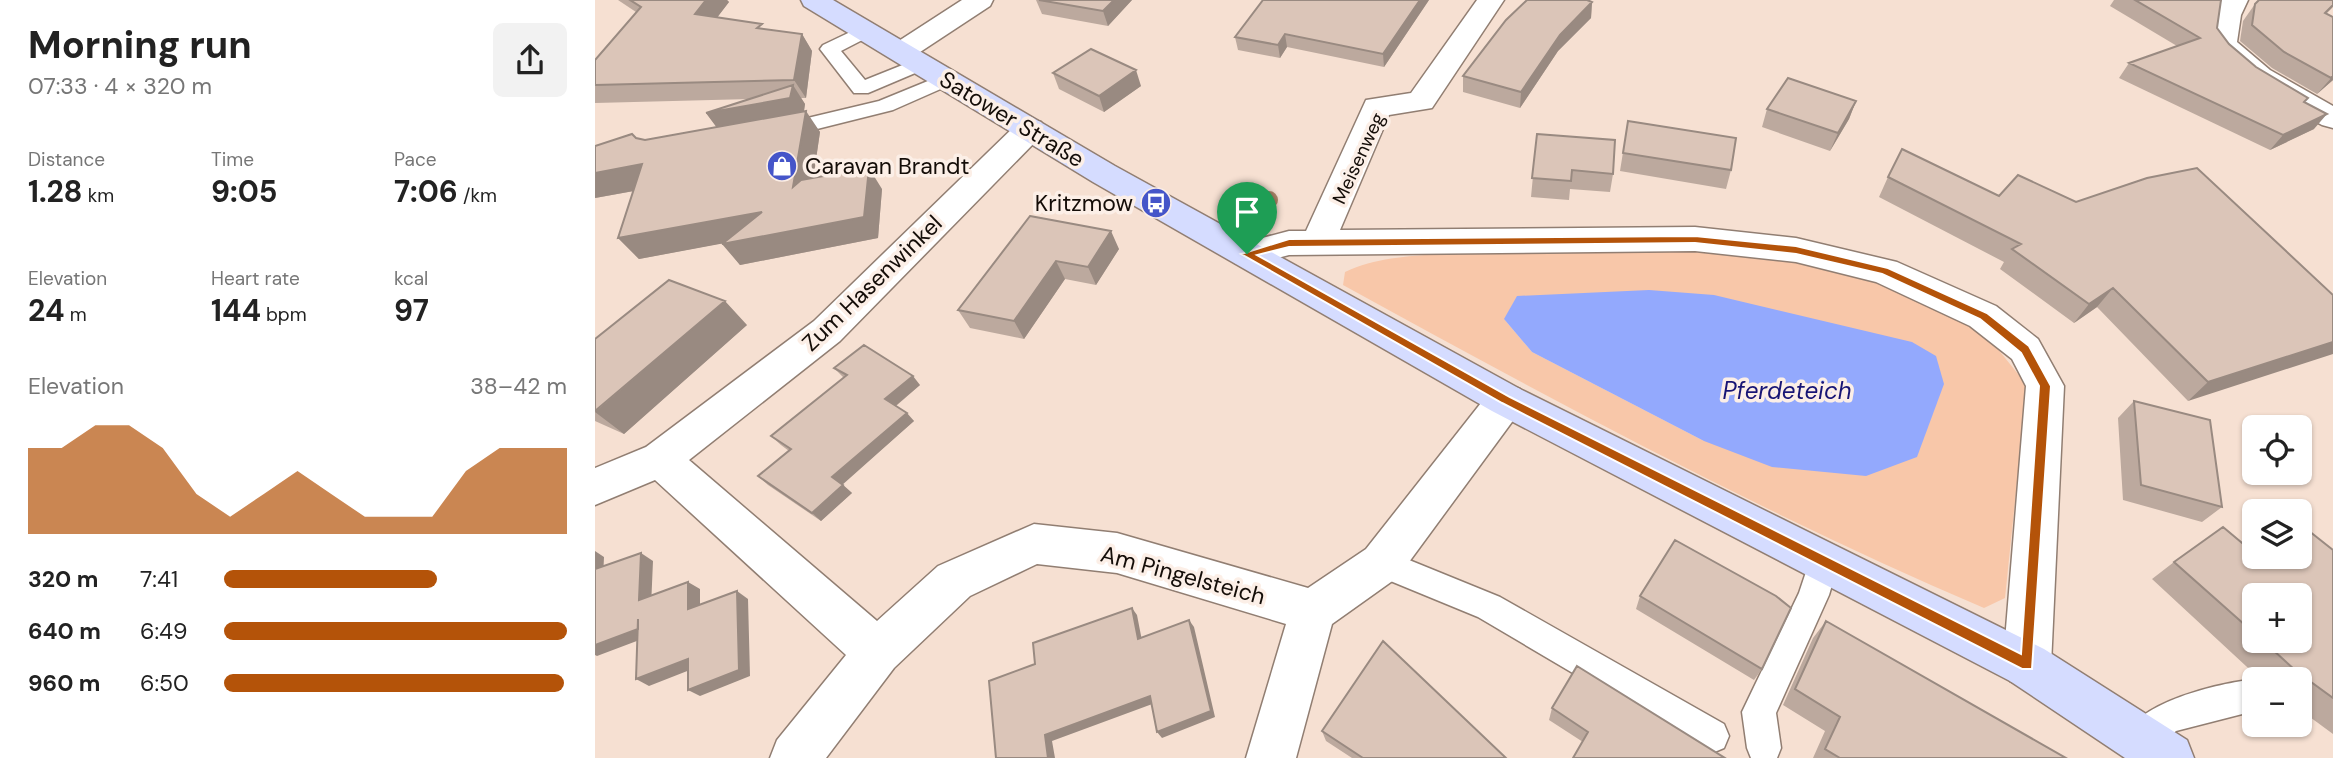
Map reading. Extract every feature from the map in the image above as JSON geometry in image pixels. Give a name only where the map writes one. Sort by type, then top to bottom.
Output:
[{"type":"main road","name":"Satower Straße","points":[[814,0],[945,80],[1506,400],[2027,665],[2155,748]]},
{"type":"street","points":[[910,58],[980,0]]},
{"type":"street","name":"Meisenweg","points":[[1318,242],[1377,107],[1421,101],[1491,0]]},
{"type":"street","points":[[2224,6],[2223,44],[2239,62],[2292,98],[2333,118]]},
{"type":"street","name":"Zum Hasenwinkel","points":[[595,487],[660,459],[827,331],[1030,129]]},
{"type":"street","points":[[1247,254],[1289,243],[1318,242],[1695,239],[1784,248],[1885,271],[1983,316],[2025,349],[2045,386],[2027,665]]},
{"type":"street","points":[[1271,758],[1313,611],[1382,563],[1506,400]]},
{"type":"street","points":[[660,459],[877,652]]},
{"type":"street","name":"Am Pingelsteich","points":[[795,758],[877,652],[954,581],[1034,544],[1117,553],[1313,611]]},
{"type":"lane","points":[[865,31],[830,49],[862,89],[910,58]]},
{"type":"lane","points":[[759,135],[840,119],[921,93],[945,80]]},
{"type":"lane","points":[[1764,748],[1759,712],[1814,595],[1824,561]]},
{"type":"lane","points":[[1382,563],[1489,607],[1712,736]]},
{"type":"lane","points":[[2155,748],[2168,718],[2242,698]]},
{"type":"shaded area","points":[[1689,248],[1798,260],[1904,289],[1984,332],[2027,385],[2005,598],[1984,608],[1820,534],[1580,413],[1343,285],[1345,272],[1398,258],[1513,250]],"holes":[[[1504,319],[1704,441],[1532,352]]]},
{"type":"water","name":"Pferdeteich","points":[[1649,290],[1714,295],[1912,342],[1936,356],[1944,384],[1917,457],[1866,476],[1772,467],[1704,441],[1532,352],[1504,319],[1517,296]]},
{"type":"building","points":[[630,0],[706,0],[695,14],[762,24],[757,28],[802,34],[794,80],[595,85],[595,60],[641,7]]},
{"type":"building","points":[[1039,0],[1114,0],[1103,11]]},
{"type":"building","points":[[1263,0],[1420,0],[1383,54],[1285,34],[1278,45],[1235,37]]},
{"type":"building","points":[[1527,0],[1592,2],[1560,35],[1521,92],[1463,76],[1506,20]]},
{"type":"building","points":[[2135,0],[2221,0],[2217,28],[2229,44],[2256,67],[2308,98],[2304,102],[2327,114],[2283,135],[2129,63],[2200,38]]},
{"type":"building","points":[[2259,0],[2333,0],[2333,5],[2325,13],[2333,17],[2331,78],[2284,52],[2252,25],[2255,4]]},
{"type":"building","points":[[1091,49],[1136,70],[1099,96],[1053,73]]},
{"type":"building","points":[[1788,78],[1856,101],[1838,133],[1767,109]]},
{"type":"building","points":[[793,85],[790,98],[706,113]]},
{"type":"building","points":[[806,111],[793,187],[801,180],[869,168],[864,217],[722,244],[762,212],[618,238],[642,164],[595,173],[595,146],[632,134],[645,140]]},
{"type":"building","points":[[1628,121],[1736,138],[1731,170],[1623,153]]},
{"type":"building","points":[[1537,134],[1615,140],[1613,174],[1572,170],[1571,181],[1532,178]]},
{"type":"building","points":[[1902,149],[1999,196],[2018,175],[2076,202],[2147,178],[2197,168],[2333,295],[2333,342],[2208,382],[2113,288],[2089,304],[2012,249],[2021,244],[1888,177]]},
{"type":"building","points":[[1030,216],[1111,231],[1088,267],[1056,261],[1014,321],[958,310]]},
{"type":"building","points":[[669,280],[725,301],[595,411],[595,339]]},
{"type":"building","points":[[864,345],[913,376],[885,399],[907,413],[832,477],[843,485],[812,513],[758,476],[791,449],[771,436],[847,375],[834,368]]},
{"type":"building","points":[[2134,401],[2210,420],[2222,507],[2141,485]]},
{"type":"building","points":[[2223,527],[2242,543],[2242,569],[2312,569],[2312,533],[2333,550],[2333,698],[2312,683],[2312,667],[2292,667],[2276,653],[2312,653],[2312,583],[2242,583],[2242,622],[2174,562]]},
{"type":"building","points":[[1675,540],[1776,596],[1791,608],[1762,669],[1640,596]]},
{"type":"building","points":[[641,553],[639,600],[688,582],[688,609],[737,591],[739,670],[688,690],[688,659],[636,679],[638,629],[595,645],[595,569]]},
{"type":"building","points":[[1132,608],[1138,639],[1189,620],[1211,711],[1157,732],[1150,696],[1045,735],[1048,758],[996,758],[989,681],[1035,664],[1033,643]]},
{"type":"building","points":[[1826,621],[2066,758],[1840,758],[1825,749],[1840,717],[1795,689]]},
{"type":"building","points":[[1383,641],[1506,758],[1363,758],[1322,731]]},
{"type":"building","points":[[1577,666],[1725,758],[1573,758],[1588,732],[1552,708]]},
{"type":"place","name":"Caravan Brandt","points":[[782,166]]},
{"type":"place","name":"Kritzmow","points":[[1156,203]]},
{"type":"route","points":[[1695,239],[1796,250],[1885,271],[1983,316],[2025,349],[2045,386],[2027,665],[1506,400],[1247,254],[1289,243],[1695,239]]}]
